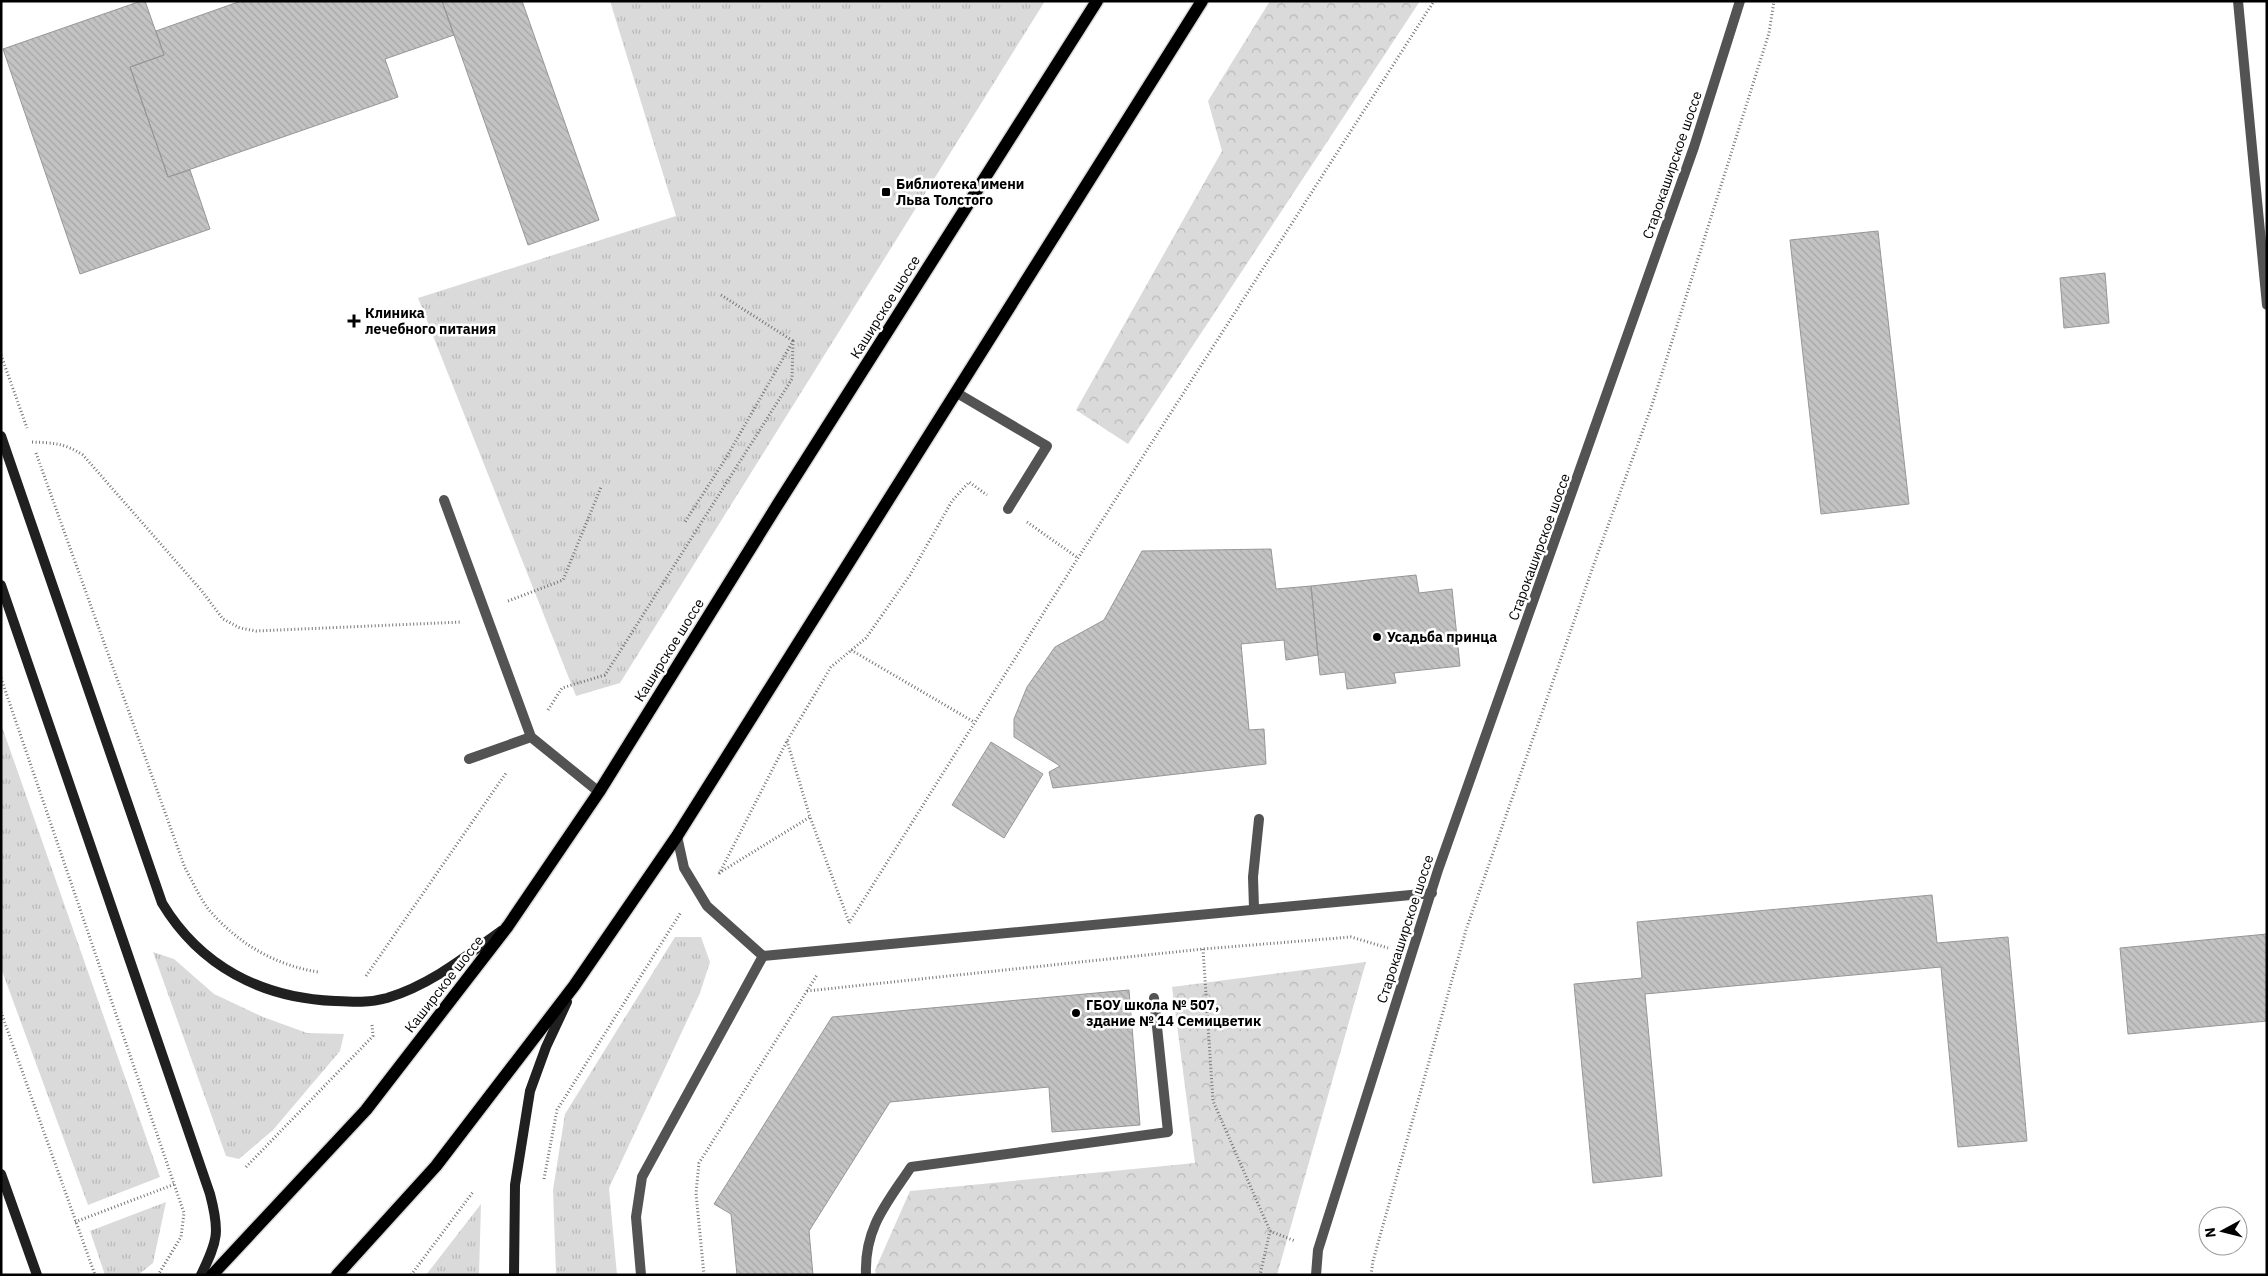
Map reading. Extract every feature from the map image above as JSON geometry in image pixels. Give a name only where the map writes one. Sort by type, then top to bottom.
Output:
[{"type":"main road","name":"Каширское шоссе","points":[[212,1275],[366,1110],[508,926],[599,792],[784,495],[1097,1]]},
{"type":"main road","points":[[337,1275],[436,1166],[574,986],[677,836],[1202,1]]},
{"type":"main road","points":[[1,436],[162,903],[170,918],[195,947],[223,968],[268,989],[286,995],[324,1001],[369,1002],[406,991],[444,973],[508,926]]},
{"type":"main road","points":[[1,585],[210,1194],[218,1229],[214,1248],[201,1275]]},
{"type":"main road","points":[[514,1275],[515,1185],[530,1091],[546,1047],[574,986]]},
{"type":"main road","points":[[1,1174],[37,1275]]},
{"type":"street","name":"Старокаширское шоссе","points":[[1316,1275],[1318,1250],[1438,870],[1555,545],[1694,147],[1740,1]]},
{"type":"street","points":[[2238,1],[2267,305]]},
{"type":"street","points":[[957,393],[1047,446],[1008,509]]},
{"type":"street","points":[[444,500],[531,737],[599,792]]},
{"type":"street","points":[[469,759],[531,737]]},
{"type":"street","points":[[1254,908],[1253,877],[1259,819]]},
{"type":"street","points":[[677,836],[684,868],[708,906],[763,956],[1254,908],[1432,893]]},
{"type":"street","points":[[641,1275],[636,1217],[642,1177],[763,956]]},
{"type":"street","points":[[866,1275],[865,1254],[875,1221],[911,1167],[1168,1132],[1154,998]]},
{"type":"path","points":[[704,1275],[696,1193],[699,1163],[974,722],[1434,1]]},
{"type":"path","points":[[1371,1275],[1373,1261],[1466,930],[1595,561],[1651,408],[1769,33],[1774,1]]},
{"type":"path","points":[[721,295],[793,342]]},
{"type":"path","points":[[685,522],[726,458],[793,342]]},
{"type":"path","points":[[358,976],[366,976],[531,737],[562,688],[605,675],[792,379],[793,342]]},
{"type":"path","points":[[1,355],[184,868],[209,910],[246,945],[274,961],[302,970],[324,973]]},
{"type":"path","points":[[32,442],[68,446],[83,455],[201,590],[223,618],[240,628],[256,631],[487,621],[484,610],[564,580],[601,487]]},
{"type":"path","points":[[719,874],[787,741],[831,667],[866,638],[910,575],[952,501]]},
{"type":"path","points":[[851,650],[974,722]]},
{"type":"path","points":[[1,678],[184,1213],[181,1237],[158,1275]]},
{"type":"path","points":[[787,741],[810,817],[850,923]]},
{"type":"path","points":[[544,1179],[557,1110],[696,888],[810,817]]},
{"type":"path","points":[[807,990],[1203,949],[1351,937],[1410,955]]},
{"type":"path","points":[[1203,949],[1213,1101],[1270,1231],[1260,1275]]},
{"type":"path","points":[[1,1012],[95,1275]]},
{"type":"path","points":[[246,1167],[374,1036]]},
{"type":"path","points":[[75,1222],[175,1184]]},
{"type":"path","points":[[411,1275],[473,1192]]},
{"type":"green space","points":[[610,1],[1045,1],[620,683],[576,696],[418,298],[676,216]]},
{"type":"green space","points":[[1270,1],[1420,1],[1128,444],[1076,410],[1222,151],[1208,101]]},
{"type":"green space","points":[[1,724],[160,1177],[88,1205],[1,968]]},
{"type":"green space","points":[[675,937],[701,937],[710,962],[700,993],[609,1188],[617,1275],[556,1275],[553,1190],[565,1114]]},
{"type":"green space","points":[[153,952],[174,959],[214,994],[263,1017],[307,1033],[344,1034],[340,1051],[273,1130],[239,1159],[226,1156]]},
{"type":"green space","points":[[1366,962],[1277,1275],[876,1275],[875,1270],[910,1191],[1195,1163],[1172,987]]},
{"type":"green space","points":[[166,1202],[153,1263],[138,1275],[105,1275],[90,1231]]},
{"type":"green space","points":[[481,1204],[479,1275],[426,1275]]},
{"type":"building","points":[[145,1],[164,55],[130,67],[168,177],[190,170],[210,229],[80,274],[3,49]]},
{"type":"building","points":[[241,1],[442,1],[454,35],[385,59],[398,97],[168,177],[130,67],[164,55],[156,31]]},
{"type":"building","points":[[442,1],[522,1],[599,220],[528,245]]},
{"type":"building","points":[[1878,231],[1909,504],[1821,514],[1790,240]]},
{"type":"building","points":[[2105,273],[2109,323],[2064,328],[2060,278]]},
{"type":"building","points":[[1271,549],[1276,589],[1311,586],[1318,655],[1286,660],[1284,640],[1241,644],[1249,730],[1264,729],[1266,764],[1053,788],[1049,772],[1060,766],[1014,737],[1014,719],[1027,687],[1055,647],[1104,620],[1142,551]]},
{"type":"building","points":[[1416,575],[1419,593],[1452,589],[1460,666],[1394,673],[1396,683],[1347,689],[1345,672],[1320,675],[1311,586]]},
{"type":"building","points":[[991,742],[1043,774],[1004,838],[952,805]]},
{"type":"building","points":[[1932,895],[1937,943],[2008,937],[2027,1141],[1958,1147],[1941,967],[1645,994],[1662,1176],[1593,1183],[1574,984],[1642,978],[1637,922]]},
{"type":"building","points":[[2267,934],[2267,1021],[2128,1034],[2120,948]]},
{"type":"building","points":[[1129,990],[1140,1125],[1052,1132],[1049,1087],[890,1102],[809,1231],[813,1275],[737,1275],[731,1214],[714,1204],[832,1017]]},
{"type":"place","name":"Библиотека имени Льва Толстого","points":[[886,192]]},
{"type":"place","name":"Клиника лечебного питания","points":[[354,321]]},
{"type":"place","name":"Усадьба принца","points":[[1377,637]]},
{"type":"place","name":"ГБОУ школа № 507, здание № 14 Семицветик","points":[[1076,1013]]}]
